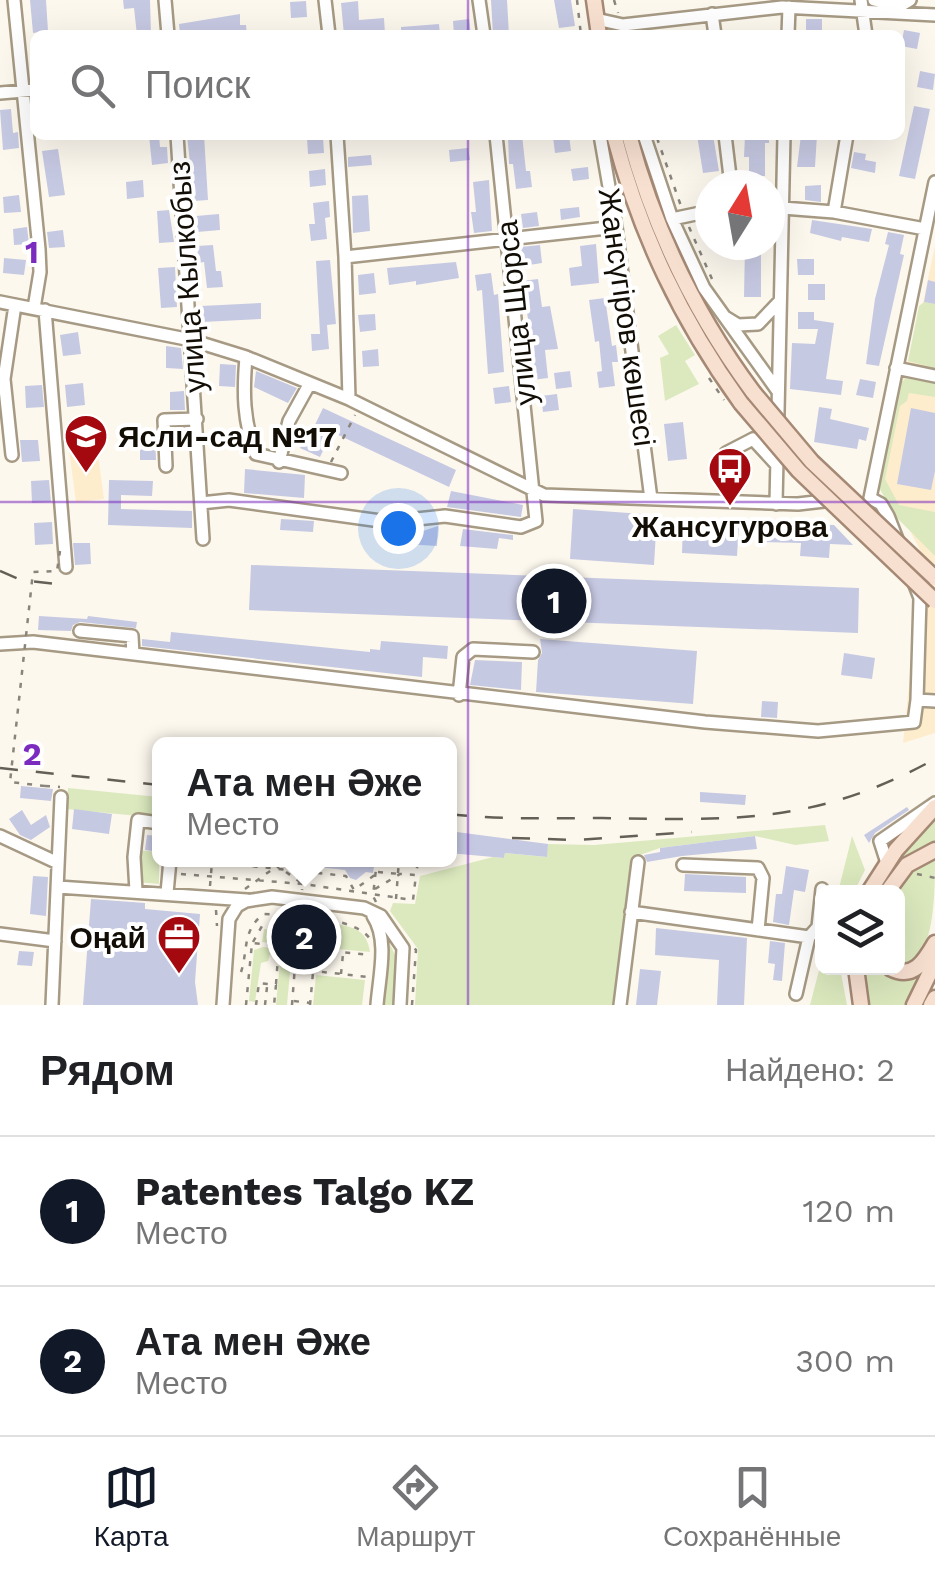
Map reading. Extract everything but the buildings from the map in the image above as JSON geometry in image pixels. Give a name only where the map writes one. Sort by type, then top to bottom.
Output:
[{"type":"main road","points":[[594,0],[600,30]]},
{"type":"main road","points":[[615,140],[629,190],[656,260],[687,322],[741,403],[808,479],[935,602]]},
{"type":"main road","points":[[631,140],[652,210],[684,283],[718,342],[753,392],[812,462],[935,578]]},
{"type":"main road","points":[[872,885],[935,805]]},
{"type":"main road","points":[[892,885],[907,865],[935,850]]},
{"type":"main road","points":[[905,972],[915,970],[935,943]]},
{"type":"main road","points":[[914,1005],[935,962]]},
{"type":"main road","points":[[857,975],[861,1005]]},
{"type":"main road","points":[[932,1005],[935,998]]},
{"type":"street","points":[[0,93],[30,90],[14,0]]},
{"type":"street","points":[[165,0],[168,30]]},
{"type":"street","points":[[326,0],[329,30]]},
{"type":"street","points":[[479,0],[483,30]]},
{"type":"street","points":[[874,0],[900,6],[910,0]]},
{"type":"street","points":[[596,19],[623,25],[720,9],[791,4],[862,5],[935,15]]},
{"type":"street","points":[[788,30],[791,4]]},
{"type":"street","points":[[862,5],[865,30]]},
{"type":"street","points":[[33,140],[40,309],[66,567]]},
{"type":"street","name":"улица Кылкобыз","points":[[176,140],[203,539]]},
{"type":"street","points":[[336,140],[354,402]]},
{"type":"street","name":"улица Щорса","points":[[497,140],[534,492]]},
{"type":"street","name":"Жансүгіров көшесі","points":[[601,140],[651,499]]},
{"type":"street","points":[[646,140],[672,219],[721,315],[777,390]]},
{"type":"street","points":[[726,140],[730,170]]},
{"type":"street","points":[[780,170],[783,140]]},
{"type":"street","points":[[834,212],[846,140]]},
{"type":"street","points":[[870,498],[935,182]]},
{"type":"street","points":[[785,209],[834,212],[926,229]]},
{"type":"street","points":[[672,219],[695,214]]},
{"type":"street","points":[[345,257],[616,227]]},
{"type":"street","points":[[776,504],[778,260]]},
{"type":"street","points":[[0,302],[192,340],[246,357],[354,402],[534,492],[776,504],[870,498],[888,516],[920,598],[914,722],[818,731],[458,695],[34,642],[0,644]]},
{"type":"street","points":[[721,315],[738,325],[758,324],[779,302]]},
{"type":"street","points":[[12,455],[4,379],[14,304]]},
{"type":"street","points":[[246,357],[244,409],[256,454],[342,473]]},
{"type":"street","points":[[896,368],[935,376]]},
{"type":"street","points":[[280,462],[289,421],[310,383]]},
{"type":"street","points":[[166,466],[164,420],[197,418]]},
{"type":"street","points":[[720,475],[726,453],[752,439],[776,464]]},
{"type":"street","points":[[201,503],[228,500],[388,522],[445,516],[521,527],[536,521],[534,492]]},
{"type":"street","points":[[79,647],[82,616]]},
{"type":"street","points":[[80,631],[132,636],[132,654]]},
{"type":"street","points":[[458,695],[463,657],[472,648],[534,652]]},
{"type":"street","points":[[918,700],[935,701]]},
{"type":"street","points":[[52,1005],[61,797]]},
{"type":"street","points":[[136,891],[138,820],[152,822]]},
{"type":"street","points":[[0,836],[58,863]]},
{"type":"street","points":[[620,1005],[638,862]]},
{"type":"street","points":[[683,865],[758,868],[763,878],[758,930]]},
{"type":"street","points":[[167,893],[170,867]]},
{"type":"street","points":[[58,886],[208,892],[361,908],[381,916],[400,942],[404,960],[400,1005]]},
{"type":"street","points":[[224,1005],[227,925],[247,895]]},
{"type":"street","points":[[361,908],[376,920],[377,1005]]},
{"type":"street","points":[[632,912],[808,937]]},
{"type":"street","points":[[796,994],[808,937],[815,930]]},
{"type":"street","points":[[0,934],[55,941]]},
{"type":"path","points":[[577,0],[580,30]]},
{"type":"path","points":[[326,470],[354,402]]},
{"type":"path","points":[[46,786],[10,782],[33,572],[57,571],[60,551]]},
{"type":"path","points":[[174,867],[210,876],[372,892],[413,900],[417,867]]},
{"type":"path","points":[[211,867],[208,892],[214,902],[217,926]]},
{"type":"path","points":[[255,867],[272,869]]},
{"type":"path","points":[[247,895],[275,867]]},
{"type":"path","points":[[278,867],[303,884]]},
{"type":"path","points":[[372,892],[377,867]]},
{"type":"path","points":[[396,898],[399,867]]},
{"type":"path","points":[[284,871],[346,876],[354,890]]},
{"type":"path","points":[[354,890],[376,872],[416,875]]},
{"type":"path","points":[[910,872],[935,878]]},
{"type":"path","points":[[372,892],[399,874]]},
{"type":"path","points":[[241,972],[246,936],[264,914],[299,915],[356,925],[374,948],[370,978],[295,969]]},
{"type":"path","points":[[299,915],[292,1003],[310,1004],[315,950]]},
{"type":"path","points":[[324,951],[327,921]]},
{"type":"path","points":[[251,926],[258,932]]},
{"type":"path","points":[[276,985],[259,983],[256,1005],[246,1004],[252,943],[264,926],[298,929]]},
{"type":"path","points":[[252,943],[343,952],[374,948]]},
{"type":"path","points":[[341,974],[343,952]]},
{"type":"path","points":[[274,1005],[278,957],[296,959]]},
{"type":"path","points":[[265,1005],[267,984]]},
{"type":"shaded area","points":[[935,245],[935,733],[903,743],[914,590],[922,554],[882,477],[901,369],[912,356]]},
{"type":"shaded area","name":"Ясли-сад №17","points":[[97,447],[104,499],[76,502],[69,450]]},
{"type":"green space","points":[[924,302],[935,304],[935,368],[908,361],[919,306]]},
{"type":"green space","points":[[676,325],[695,355],[685,361],[699,384],[665,401],[660,358],[669,354],[658,336]]},
{"type":"green space","points":[[906,374],[935,381],[935,397],[909,393],[900,406],[885,479],[899,505],[935,512],[935,556],[895,516],[877,484],[899,380],[904,381]]},
{"type":"green space","points":[[68,788],[152,796],[152,817],[66,809]]},
{"type":"green space","points":[[935,812],[935,844],[905,863],[888,885],[877,885]]},
{"type":"green space","points":[[825,825],[829,841],[795,845],[755,836],[660,848],[634,857],[615,1005],[415,1005],[418,949],[390,911],[393,903],[415,904],[420,876],[493,857],[504,858],[505,853],[546,857],[548,844],[594,845]]},
{"type":"green space","points":[[852,836],[865,870],[858,885],[840,885]]},
{"type":"green space","points":[[135,850],[152,851],[152,867],[159,867],[159,884],[136,882]]},
{"type":"green space","points":[[935,856],[930,929],[914,966],[905,967],[905,885],[899,885],[910,870]]},
{"type":"green space","points":[[303,921],[324,922],[322,948],[301,946],[305,936]]},
{"type":"green space","points":[[329,923],[361,933],[370,952],[327,948]]},
{"type":"green space","points":[[264,929],[294,932],[292,945],[262,942]]},
{"type":"green space","points":[[389,941],[396,958],[393,1005],[383,1005]]},
{"type":"green space","points":[[284,949],[288,956],[270,954],[268,961],[261,963],[255,1002],[249,1001],[254,950]]},
{"type":"green space","points":[[280,960],[291,961],[287,1005],[276,1005]]},
{"type":"green space","points":[[921,974],[906,1005],[868,1005],[864,975]]},
{"type":"green space","points":[[316,975],[365,980],[362,1005],[313,1005]]},
{"type":"green space","points":[[818,975],[841,975],[847,1005],[810,1005]]},
{"type":"railway","points":[[0,571],[21,580],[66,585]]},
{"type":"railway","points":[[457,815],[693,819],[773,814],[850,796],[935,759]]},
{"type":"railway","points":[[0,768],[152,784]]},
{"type":"railway","points":[[512,838],[578,840],[692,832]]},
{"type":"place","name":"Ясли-сад №17","points":[[86,474]]},
{"type":"place","name":"Жансугурова","points":[[730,507]]},
{"type":"place","name":"Patentes Talgo KZ","points":[[554,601]]},
{"type":"place","name":"Ата мен Әже","points":[[304,937]]},
{"type":"place","name":"Оңай","points":[[179,975]]}]
